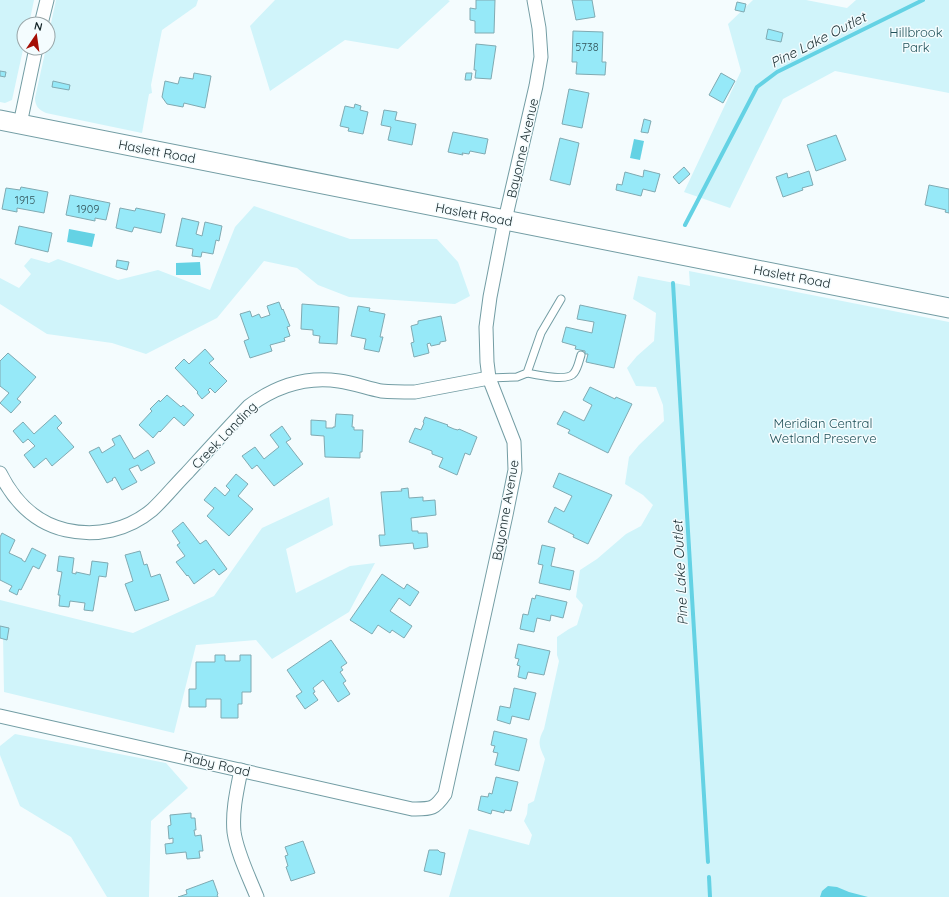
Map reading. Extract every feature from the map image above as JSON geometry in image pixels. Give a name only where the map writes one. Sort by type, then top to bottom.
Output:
[{"type":"main road","name":"Haslett Road","points":[[0,120],[949,308]]},
{"type":"street","points":[[43,16],[47,0]]},
{"type":"street","name":"Bayonne Avenue","points":[[435,807],[445,794],[505,523],[515,470],[514,442],[489,378],[486,327],[490,297],[505,220],[536,86],[541,57],[539,28],[534,0]]},
{"type":"street","points":[[20,124],[34,56]]},
{"type":"street","name":"Creek Landing","points":[[0,473],[10,491],[18,501],[27,510],[48,524],[60,529],[79,532],[97,533],[109,531],[132,523],[153,509],[249,406],[274,390],[302,381],[328,380],[381,391],[415,392],[489,378]]},
{"type":"street","name":"Raby Road","points":[[0,716],[412,809],[435,807]]},
{"type":"street","points":[[241,770],[234,819],[234,832],[238,848],[257,897]]},
{"type":"lane","points":[[527,374],[541,333],[561,299]]},
{"type":"lane","points":[[489,378],[517,377],[527,374],[568,378],[576,371],[582,355]]},
{"type":"green space","points":[[0,0],[34,0],[31,16],[16,16],[16,56],[22,56],[12,100],[5,103],[0,102]]},
{"type":"green space","points":[[56,0],[198,0],[196,6],[162,30],[151,85],[152,93],[149,94],[142,133],[46,113],[39,109],[35,98],[44,56],[56,56],[56,16],[53,16]]},
{"type":"green space","points":[[275,0],[450,1],[398,49],[345,40],[270,91],[250,26]]},
{"type":"green space","name":"Hillbrook Park","points":[[753,0],[806,0],[847,8],[856,0],[949,0],[949,93],[835,71],[783,99],[730,208],[684,192],[741,71],[728,24]]},
{"type":"green space","points":[[254,206],[350,239],[437,239],[458,262],[470,296],[455,304],[349,297],[318,285],[297,268],[264,261],[217,318],[146,354],[112,343],[47,334],[0,304],[0,278],[19,288],[31,274],[24,266],[31,258],[49,263],[58,259],[118,280],[158,270],[210,290],[235,227]]},
{"type":"green space","name":"Meridian Central Wetland Preserve","points":[[689,271],[949,322],[949,897],[449,897],[469,829],[529,845],[532,835],[524,821],[527,814],[528,804],[534,801],[545,759],[540,747],[540,737],[544,729],[559,661],[557,655],[557,637],[577,625],[583,605],[576,597],[580,570],[597,559],[626,534],[641,526],[653,505],[643,495],[625,484],[629,457],[664,421],[663,405],[656,387],[636,386],[627,368],[637,356],[654,341],[656,313],[633,299],[638,276],[690,286]]},
{"type":"green space","points":[[329,497],[333,525],[286,549],[296,593],[350,566],[375,563],[349,612],[272,659],[256,640],[196,645],[174,733],[4,692],[3,636],[0,634],[0,600],[133,633],[214,596],[262,528]]},
{"type":"green space","points":[[15,734],[166,763],[188,788],[151,821],[149,897],[107,897],[71,837],[20,806],[0,755],[0,746]]},
{"type":"water","points":[[634,139],[644,141],[640,160],[630,158]]},
{"type":"water","points":[[69,229],[95,234],[92,247],[67,242]]},
{"type":"water","points":[[200,262],[201,275],[176,275],[176,263]]},
{"type":"water","points":[[828,886],[837,887],[868,897],[820,897],[822,891]]},
{"type":"building","points":[[476,0],[495,0],[494,33],[475,33],[475,21],[470,20],[470,8],[476,9]]},
{"type":"building","points":[[572,0],[592,0],[595,17],[576,20]]},
{"type":"building","points":[[737,2],[746,4],[744,12],[735,10]]},
{"type":"building","points":[[768,29],[783,33],[781,42],[766,39]]},
{"type":"building","points":[[573,31],[603,32],[602,62],[606,62],[605,75],[576,74],[577,62],[572,62]]},
{"type":"building","points":[[476,44],[496,46],[491,79],[475,78],[476,70],[474,70]]},
{"type":"building","points":[[0,71],[6,72],[5,77],[0,76]]},
{"type":"building","points":[[194,73],[211,76],[205,108],[184,103],[183,107],[167,104],[162,97],[165,81],[178,84],[180,77],[193,79]]},
{"type":"building","points":[[466,73],[472,73],[471,80],[465,80]]},
{"type":"building","points":[[721,73],[735,81],[723,103],[709,95]]},
{"type":"building","points":[[53,81],[70,85],[69,90],[52,87]]},
{"type":"building","points":[[569,89],[589,93],[582,128],[562,124]]},
{"type":"building","points":[[355,104],[361,106],[360,110],[368,112],[363,134],[348,131],[349,128],[340,126],[345,106],[354,108]]},
{"type":"building","points":[[384,110],[397,112],[395,120],[416,124],[412,145],[388,140],[391,127],[381,125]]},
{"type":"building","points":[[644,119],[651,121],[648,133],[641,132]]},
{"type":"building","points":[[453,132],[488,139],[485,154],[470,151],[469,154],[462,153],[463,155],[448,152]]},
{"type":"building","points":[[836,135],[846,160],[816,171],[807,145]]},
{"type":"building","points":[[560,138],[579,143],[570,185],[550,180]]},
{"type":"building","points":[[684,167],[690,174],[679,184],[673,177]]},
{"type":"building","points":[[644,170],[660,174],[655,192],[643,189],[641,196],[616,190],[617,184],[622,185],[625,172],[643,177]]},
{"type":"building","points":[[809,171],[813,185],[802,188],[803,190],[783,197],[776,177],[787,173],[788,178]]},
{"type":"building","points":[[929,185],[949,189],[949,213],[945,212],[946,210],[925,205]]},
{"type":"building","points":[[21,187],[48,192],[44,213],[17,208],[17,212],[2,209],[6,188],[20,190]]},
{"type":"building","points":[[70,195],[110,203],[106,220],[95,218],[95,221],[66,215]]},
{"type":"building","points":[[120,208],[135,211],[136,208],[165,214],[161,233],[134,227],[132,232],[116,228]]},
{"type":"building","points":[[182,218],[199,222],[196,234],[202,236],[205,222],[222,226],[219,241],[216,240],[213,254],[202,252],[201,257],[192,256],[193,249],[176,246]]},
{"type":"building","points":[[19,226],[52,233],[48,252],[15,244]]},
{"type":"building","points":[[117,260],[129,262],[127,270],[116,267]]},
{"type":"building","points":[[279,302],[290,326],[287,327],[290,336],[284,338],[285,341],[270,345],[272,351],[250,358],[244,341],[249,339],[240,314],[250,311],[252,317],[259,314],[261,318],[270,315],[267,306]]},
{"type":"building","points":[[302,304],[339,307],[337,344],[319,343],[320,336],[313,335],[313,330],[301,329]]},
{"type":"building","points":[[580,305],[626,315],[614,368],[586,362],[588,354],[585,354],[585,351],[575,349],[576,346],[562,342],[566,327],[592,333],[594,322],[577,319]]},
{"type":"building","points":[[358,306],[370,308],[369,311],[385,314],[380,337],[383,337],[379,352],[364,349],[366,339],[351,336]]},
{"type":"building","points":[[441,316],[446,341],[431,346],[430,343],[427,344],[429,353],[414,357],[411,343],[414,342],[411,326],[418,324],[418,321]]},
{"type":"building","points":[[205,349],[214,359],[209,363],[227,381],[215,393],[210,388],[208,390],[210,392],[202,399],[197,393],[198,392],[175,368],[184,359],[189,364]]},
{"type":"building","points":[[8,353],[36,377],[17,399],[21,402],[11,413],[0,403],[9,393],[0,386],[0,361]]},
{"type":"building","points":[[590,387],[615,399],[616,397],[632,404],[608,453],[568,433],[570,430],[557,424],[564,411],[584,421],[592,405],[583,400]]},
{"type":"building","points":[[167,395],[181,407],[183,405],[194,415],[184,426],[174,417],[153,438],[139,425],[152,411],[150,409],[159,400],[160,402]]},
{"type":"building","points":[[336,414],[353,415],[352,427],[354,427],[354,430],[363,430],[362,452],[360,452],[360,458],[325,457],[324,436],[311,435],[311,420],[326,421],[326,428],[333,428],[335,427]]},
{"type":"building","points":[[55,415],[62,423],[57,428],[74,447],[52,466],[46,458],[34,468],[24,455],[35,446],[28,439],[23,443],[13,431],[23,422],[34,434]]},
{"type":"building","points":[[425,417],[477,437],[470,455],[465,453],[457,475],[439,467],[443,458],[432,454],[432,451],[409,442],[415,428],[421,430]]},
{"type":"building","points":[[282,426],[291,439],[286,442],[303,464],[274,486],[257,465],[252,469],[242,456],[255,447],[264,459],[279,447],[270,435]]},
{"type":"building","points":[[120,435],[134,459],[148,450],[155,463],[141,471],[138,465],[129,469],[137,482],[122,490],[115,477],[107,483],[89,452],[99,447],[102,453],[115,445],[112,439]]},
{"type":"building","points":[[559,473],[612,495],[588,544],[548,522],[555,507],[564,512],[572,496],[553,487]]},
{"type":"building","points":[[236,474],[248,484],[238,496],[253,509],[229,536],[207,516],[214,508],[204,500],[215,487],[225,496],[230,490],[226,486]]},
{"type":"building","points":[[408,488],[409,498],[423,497],[423,501],[435,500],[436,515],[411,518],[412,531],[427,533],[428,547],[414,549],[413,543],[380,546],[379,535],[385,535],[381,492],[402,491],[401,489]]},
{"type":"building","points":[[183,522],[200,544],[206,540],[227,569],[219,575],[214,569],[194,584],[176,562],[185,556],[177,545],[180,543],[172,531]]},
{"type":"building","points":[[2,533],[15,540],[9,553],[25,562],[32,548],[46,555],[39,569],[33,566],[17,595],[9,591],[12,586],[0,580],[0,537]]},
{"type":"building","points":[[542,545],[555,548],[551,566],[574,571],[570,590],[539,583],[543,565],[538,564]]},
{"type":"building","points":[[140,551],[144,565],[147,564],[151,577],[160,574],[169,600],[135,611],[125,584],[133,581],[125,555]]},
{"type":"building","points":[[59,556],[74,558],[72,573],[76,574],[76,572],[90,575],[92,561],[108,563],[106,577],[99,576],[93,611],[84,610],[85,603],[70,601],[69,607],[59,606],[60,595],[58,595],[62,572],[57,571]]},
{"type":"building","points":[[382,574],[404,589],[407,584],[419,592],[410,606],[399,598],[390,611],[412,626],[404,638],[392,630],[390,633],[378,625],[372,634],[350,620]]},
{"type":"building","points":[[536,595],[567,602],[563,618],[551,615],[550,621],[537,618],[534,632],[520,629],[523,614],[528,615],[532,598],[535,599]]},
{"type":"building","points":[[0,626],[9,628],[7,640],[0,638]]},
{"type":"building","points":[[331,640],[347,663],[341,667],[343,670],[340,672],[346,681],[343,683],[350,694],[338,702],[323,680],[313,688],[315,692],[313,693],[318,700],[305,709],[296,696],[302,692],[287,670]]},
{"type":"building","points":[[518,644],[550,651],[544,675],[528,672],[526,679],[518,677],[520,666],[517,665],[519,659],[515,658]]},
{"type":"building","points":[[215,655],[225,655],[225,661],[240,661],[240,655],[251,655],[251,692],[242,692],[242,704],[238,704],[238,718],[221,718],[221,699],[206,699],[206,707],[189,707],[189,689],[196,689],[196,662],[215,662]]},
{"type":"building","points":[[514,688],[536,693],[529,720],[512,716],[510,724],[497,720],[500,706],[510,708]]},
{"type":"building","points":[[494,731],[527,739],[519,771],[495,765],[498,753],[493,752],[495,746],[491,745]]},
{"type":"building","points":[[496,777],[518,782],[511,811],[505,810],[504,813],[492,810],[491,814],[478,810],[481,796],[488,797],[489,793],[492,794]]},
{"type":"building","points":[[191,813],[191,818],[195,818],[195,836],[201,835],[203,851],[199,851],[200,858],[187,859],[186,852],[166,854],[165,844],[173,843],[173,838],[169,839],[168,826],[171,825],[170,815]]},
{"type":"building","points":[[303,841],[315,873],[291,881],[286,867],[288,866],[285,856],[288,855],[285,847]]},
{"type":"building","points":[[429,850],[438,850],[445,853],[441,875],[424,871]]},
{"type":"building","points":[[213,880],[218,897],[178,897],[187,894],[186,890]]},
{"type":"waterway","name":"Pine Lake Outlet","points":[[685,225],[757,87],[777,72],[923,0]]},
{"type":"waterway","name":"Pine Lake Outlet","points":[[673,283],[708,862]]},
{"type":"waterway","name":"Pine Lake Outlet","points":[[709,877],[710,897]]}]
